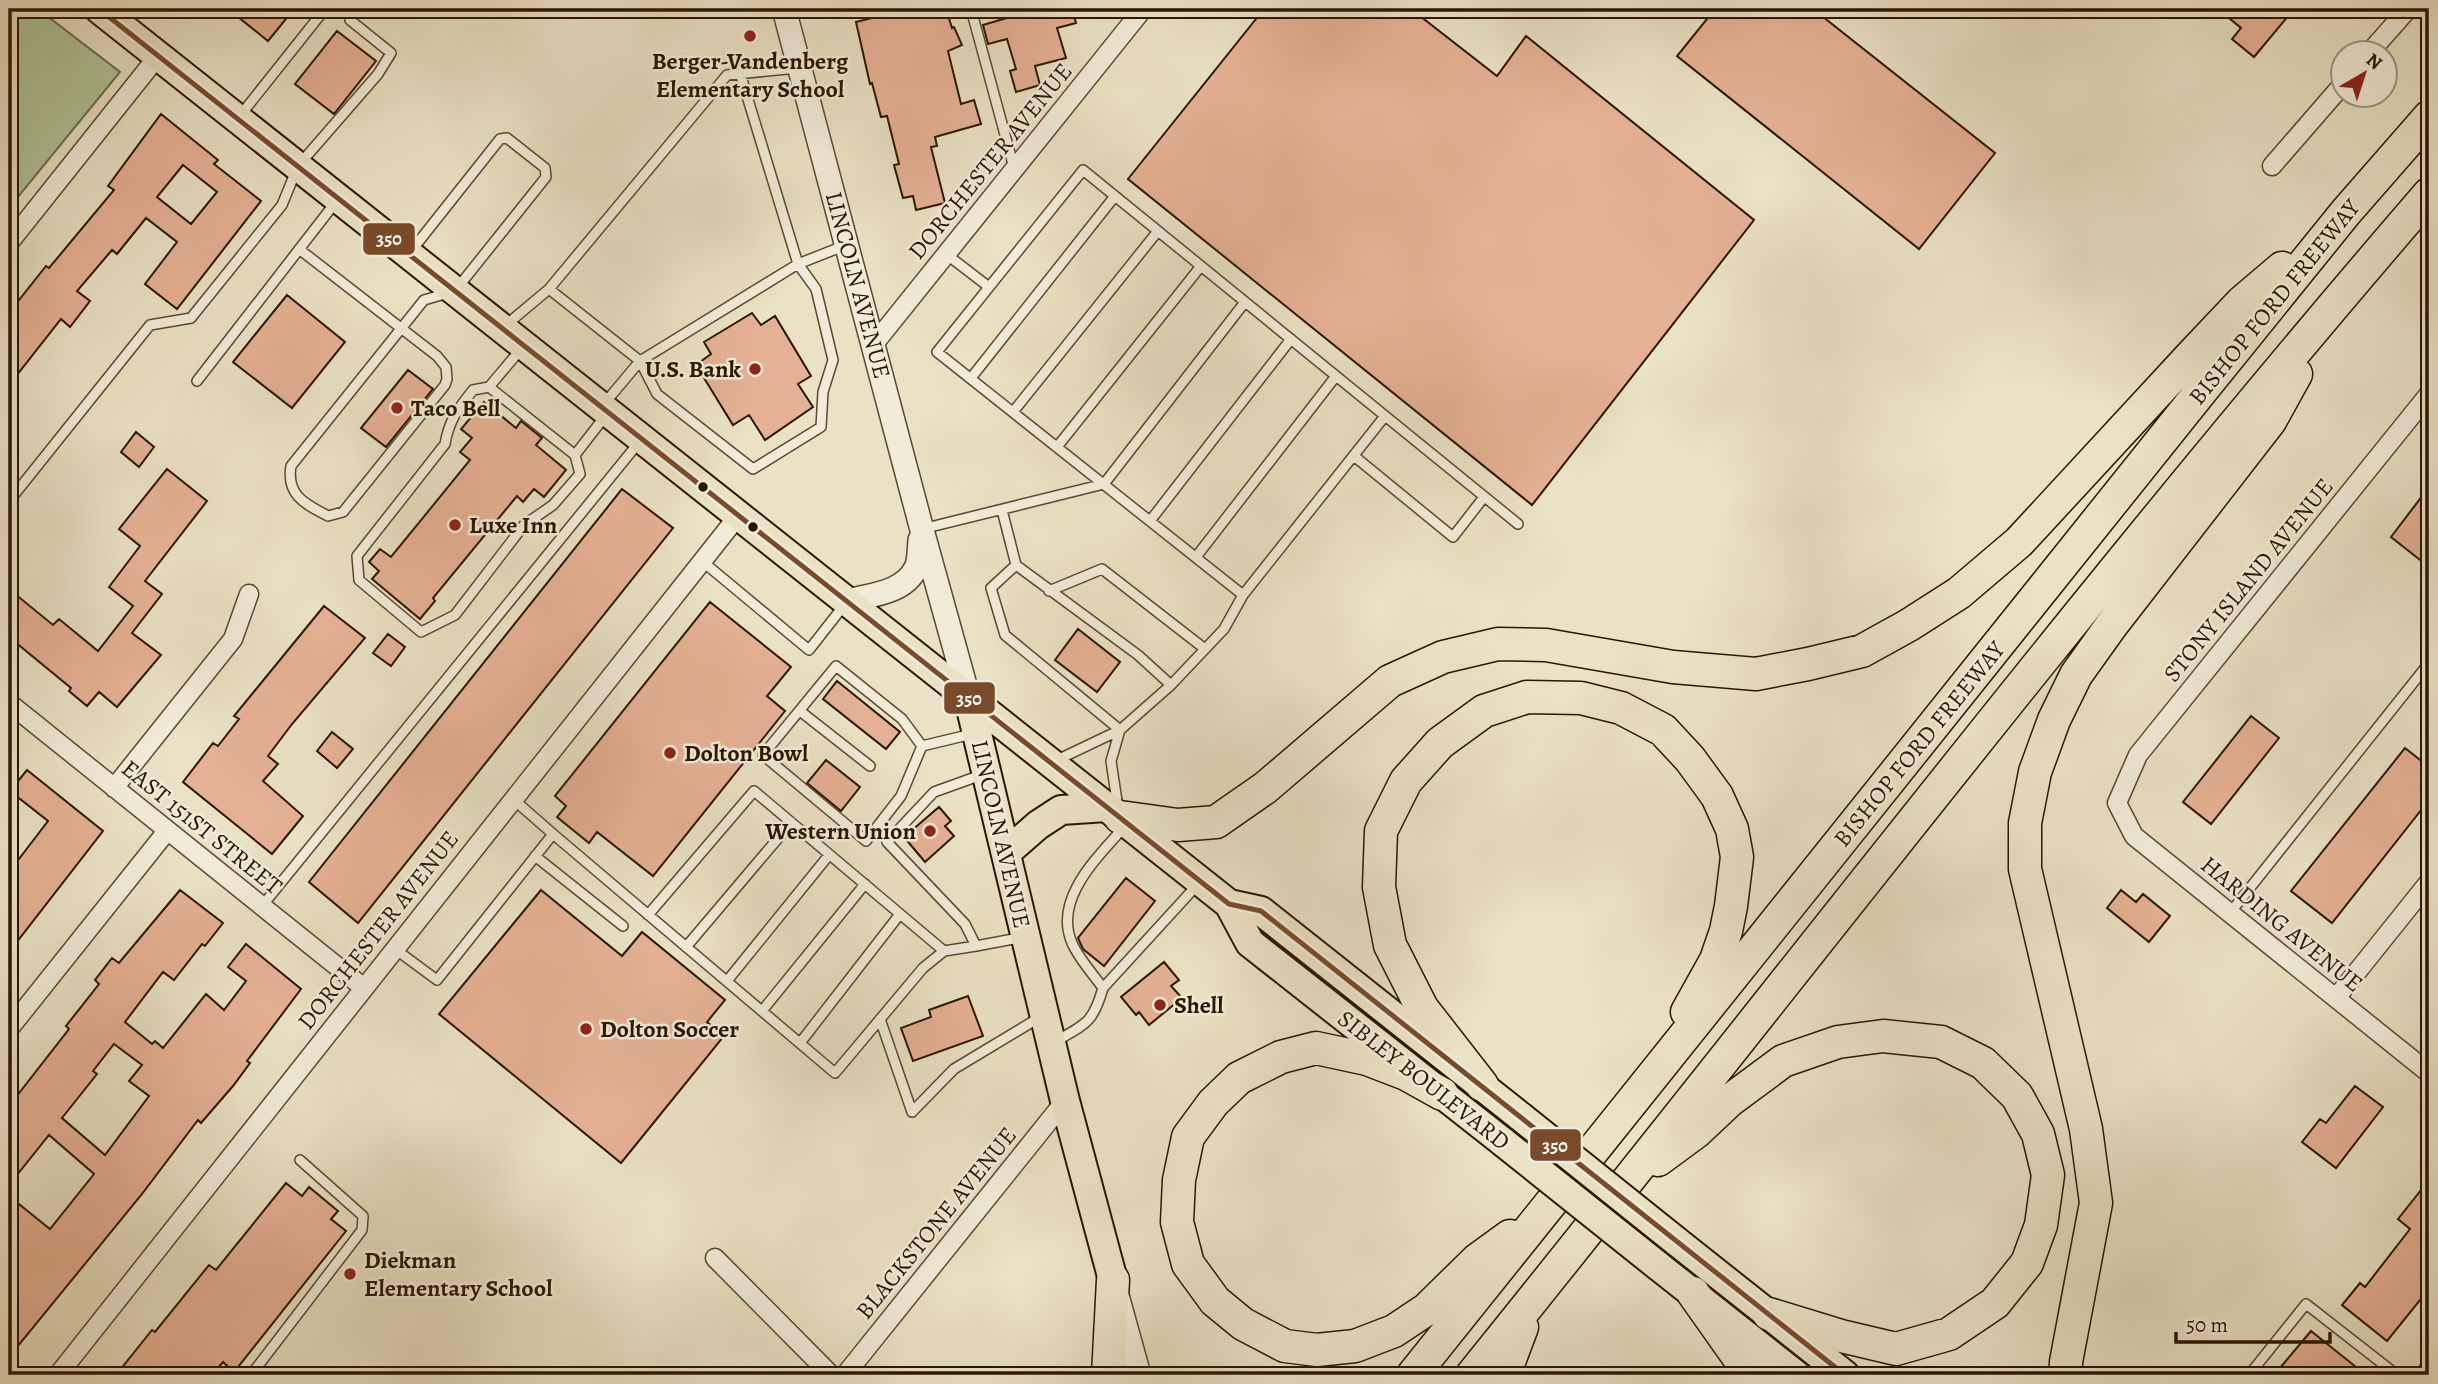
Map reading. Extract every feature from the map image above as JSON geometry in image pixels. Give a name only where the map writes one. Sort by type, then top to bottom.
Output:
[{"type":"highway","name":"BISHOP FORD FREEWAY","points":[[1413,1375],[2346,212],[2429,117]]},
{"type":"highway","name":"BISHOP FORD FREEWAY","points":[[1472,1375],[2115,571],[2335,303],[2429,194]]},
{"type":"highway","points":[[1118,816],[1178,825],[1216,822],[1265,788],[1390,681],[1443,657],[1498,644],[1546,645],[1673,667],[1756,674],[1862,651],[1959,593],[2019,542],[2242,302],[2346,212]]},
{"type":"highway","points":[[2066,1375],[2066,1362],[2096,1203],[2087,1129],[2025,869],[2025,823],[2035,772],[2054,720],[2076,675],[2270,421],[2335,303]]},
{"type":"highway","points":[[1482,1085],[1422,1008],[1390,945],[1379,887],[1381,831],[1406,781],[1440,743],[1484,711],[1527,697],[1581,698],[1621,708],[1663,730],[1690,759],[1717,796],[1732,829],[1737,857],[1727,931],[1716,960],[1696,993],[1662,1066]]},
{"type":"highway","points":[[1628,1181],[1696,1132],[1729,1101],[1783,1061],[1838,1042],[1883,1035],[1941,1042],[1983,1063],[2017,1096],[2038,1133],[2048,1175],[2041,1225],[2027,1263],[1995,1303],[1949,1334],[1896,1349],[1769,1314]]},
{"type":"highway","points":[[1443,1094],[1406,1074],[1367,1059],[1315,1048],[1281,1058],[1239,1078],[1213,1102],[1188,1137],[1179,1180],[1177,1222],[1188,1264],[1215,1301],[1243,1324],[1285,1346],[1317,1350],[1355,1346],[1394,1331],[1427,1309],[1477,1260],[1542,1213]]},
{"type":"highway","points":[[1108,1375],[1113,1280]]},
{"type":"highway","points":[[1693,1293],[1751,1375]]},
{"type":"highway","points":[[1504,1375],[1531,1303]]},
{"type":"main road","points":[[99,9],[1229,904],[1261,911],[1845,1375]]},
{"type":"main road","name":"LINCOLN AVENUE","points":[[968,696],[1065,1101],[1113,1280]]},
{"type":"main road","points":[[1006,853],[1038,825],[1061,810],[1118,816]]},
{"type":"main road","name":"SIBLEY BOULEVARD","points":[[1229,904],[1250,943],[1796,1375]]},
{"type":"street","name":"LINCOLN AVENUE","points":[[784,9],[968,696]]},
{"type":"street","name":"DORCHESTER AVENUE","points":[[874,344],[1014,169],[1129,17],[1143,9]]},
{"type":"street","points":[[2382,38],[2408,9]]},
{"type":"street","points":[[9,243],[159,56]]},
{"type":"street","points":[[2272,166],[2330,98]]},
{"type":"street","name":"STONY ISLAND AVENUE","points":[[2117,803],[2138,755],[2429,394]]},
{"type":"street","name":"DORCHESTER AVENUE","points":[[58,1375],[738,516]]},
{"type":"street","points":[[847,601],[898,587],[906,582],[917,566],[922,530]]},
{"type":"street","points":[[114,788],[233,639],[249,594]]},
{"type":"street","name":"EAST 151ST STREET","points":[[9,704],[364,988]]},
{"type":"street","name":"HARDING AVENUE","points":[[2117,803],[2134,836],[2429,1073]]},
{"type":"street","points":[[9,1029],[167,831]]},
{"type":"street","points":[[2336,998],[2429,882]]},
{"type":"street","name":"BLACKSTONE AVENUE","points":[[845,1375],[1065,1101]]},
{"type":"street","points":[[715,1258],[831,1375]]},
{"type":"street","name":"LINCOLN AVENUE","points":[[1113,1280],[1139,1375]]},
{"type":"street","points":[[2424,1375],[2429,1369]]},
{"type":"lane","points":[[238,118],[325,9]]},
{"type":"lane","points":[[971,9],[1014,169]]},
{"type":"lane","points":[[14,495],[150,325],[191,318],[282,205],[298,166],[378,74],[391,53],[350,20]]},
{"type":"lane","points":[[502,328],[549,289],[727,75],[800,68]]},
{"type":"lane","points":[[549,289],[640,361],[657,394],[753,469],[821,427],[823,392],[833,360],[816,289],[797,264],[740,74]]},
{"type":"lane","points":[[299,249],[401,328],[437,356],[446,367],[447,379],[444,385],[343,512],[328,516],[305,504],[293,491],[288,479],[291,466],[401,328],[424,300],[455,291],[546,177],[545,168],[507,138],[500,139],[408,254]]},
{"type":"lane","points":[[1243,595],[937,352],[1083,170],[1518,524]]},
{"type":"lane","points":[[971,379],[1115,196]]},
{"type":"lane","points":[[197,381],[338,199]]},
{"type":"lane","points":[[1013,412],[1158,231]]},
{"type":"lane","points":[[575,455],[640,361],[797,264],[847,245]]},
{"type":"lane","points":[[946,254],[989,288]]},
{"type":"lane","points":[[1057,447],[1201,266]]},
{"type":"lane","points":[[922,530],[1104,484],[1245,302]]},
{"type":"lane","points":[[1150,521],[1291,339]]},
{"type":"lane","points":[[489,387],[575,455],[580,474],[553,505],[524,525],[456,615],[421,632],[359,580],[357,556],[445,444],[448,424],[473,390],[489,387],[523,346]]},
{"type":"lane","points":[[1196,557],[1336,376]]},
{"type":"lane","points":[[1052,763],[1120,730],[1171,685],[1224,629],[1243,595],[1385,416]]},
{"type":"lane","points":[[262,906],[641,440]]},
{"type":"lane","points":[[1354,456],[1453,537],[1484,497]]},
{"type":"lane","points":[[1002,510],[1016,565],[1138,655],[1171,685]]},
{"type":"lane","points":[[702,561],[809,650],[847,601]]},
{"type":"lane","points":[[1016,565],[990,588],[1004,635],[1120,730]]},
{"type":"lane","points":[[1049,591],[1102,569],[1205,649]]},
{"type":"lane","points":[[2230,914],[2429,663]]},
{"type":"lane","points":[[836,666],[902,719],[922,746],[901,796],[866,841],[764,755],[836,666]]},
{"type":"lane","points":[[800,711],[870,766]]},
{"type":"lane","points":[[1102,988],[1072,943],[1066,916],[1075,890],[1097,859],[1118,816],[1111,761],[1120,730]]},
{"type":"lane","points":[[922,746],[977,733]]},
{"type":"lane","points":[[976,946],[965,924],[887,842],[934,792],[986,774]]},
{"type":"lane","points":[[648,915],[754,791],[944,951]]},
{"type":"lane","points":[[513,799],[835,1073],[923,968],[944,951],[1026,936]]},
{"type":"lane","points":[[686,947],[791,823]]},
{"type":"lane","points":[[395,949],[437,980],[553,834]]},
{"type":"lane","points":[[727,981],[829,855]]},
{"type":"lane","points":[[535,856],[623,926]]},
{"type":"lane","points":[[1051,1043],[1084,1024],[1097,1010],[1102,988],[1200,881]]},
{"type":"lane","points":[[762,1011],[865,884]]},
{"type":"lane","points":[[800,1043],[900,914]]},
{"type":"lane","points":[[880,1019],[912,1112],[954,1069],[1045,1014]]},
{"type":"lane","points":[[251,1375],[362,1230],[363,1216],[299,1160]]},
{"type":"lane","points":[[2249,1375],[2306,1304],[2397,1375]]},
{"type":"green space","points":[[9,9],[38,9],[120,72],[9,208]]},
{"type":"building","points":[[228,9],[294,9],[268,41]]},
{"type":"building","points":[[907,9],[946,9],[952,28],[954,27],[962,45],[948,51],[961,104],[974,100],[981,124],[935,137],[937,146],[931,147],[945,203],[916,210],[913,196],[903,198],[894,165],[899,164],[887,116],[881,117],[872,83],[870,84],[856,22]]},
{"type":"building","points":[[1026,9],[1072,9],[1076,23],[1057,28],[1066,58],[1035,66],[1040,85],[1016,92],[1010,71],[1016,69],[1007,39],[988,44],[983,25],[1027,12]]},
{"type":"building","points":[[1264,9],[1411,9],[1497,76],[1526,36],[1754,220],[1532,505],[1128,179]]},
{"type":"building","points":[[1715,9],[1813,9],[1995,153],[1919,249],[1677,56]]},
{"type":"building","points":[[2218,9],[2294,9],[2254,57],[2232,39],[2241,28]]},
{"type":"building","points":[[337,31],[376,61],[334,114],[295,84]]},
{"type":"building","points":[[161,114],[218,160],[214,164],[261,201],[177,309],[145,284],[177,242],[146,218],[117,254],[112,250],[77,291],[90,301],[70,327],[61,319],[9,385],[9,300],[15,305],[46,266],[49,268],[114,190],[108,186]],"holes":[[[183,165],[217,192],[191,224],[157,197]]]},
{"type":"building","points":[[287,295],[345,342],[292,408],[233,362]]},
{"type":"building","name":"U.S. Bank","points":[[752,313],[761,325],[775,316],[811,376],[798,384],[813,407],[765,440],[749,415],[733,425],[696,365],[711,354],[704,342]]},
{"type":"building","name":"Taco Bell","points":[[408,370],[433,389],[386,447],[361,428]]},
{"type":"building","name":"Luxe Inn","points":[[484,402],[516,428],[521,421],[542,438],[536,445],[566,470],[544,497],[534,489],[523,502],[517,496],[433,598],[435,601],[420,619],[372,579],[379,571],[369,562],[380,549],[391,557],[470,460],[460,452],[472,438],[461,429]]},
{"type":"building","points":[[136,432],[154,447],[139,467],[121,452]]},
{"type":"building","points":[[167,469],[207,501],[145,581],[162,594],[132,633],[161,655],[117,707],[99,692],[87,706],[69,691],[71,688],[9,637],[9,589],[53,625],[59,619],[98,651],[133,606],[109,587],[140,546],[119,529]]},
{"type":"building","points":[[2429,487],[2429,567],[2391,537]]},
{"type":"building","points":[[622,489],[673,528],[358,923],[309,882]]},
{"type":"building","name":"Dolton Bowl","points":[[710,602],[791,667],[767,696],[785,711],[653,876],[597,832],[589,843],[557,817],[566,806],[555,796]]},
{"type":"building","points":[[324,606],[365,638],[268,756],[278,764],[263,781],[303,816],[272,854],[183,782],[213,743],[218,746],[239,719],[234,716]]},
{"type":"building","points":[[1078,629],[1120,662],[1097,692],[1055,660]]},
{"type":"building","points":[[388,634],[405,647],[391,666],[373,653]]},
{"type":"building","points":[[837,681],[900,732],[886,749],[823,699]]},
{"type":"building","points":[[2251,716],[2279,738],[2211,824],[2183,802]]},
{"type":"building","points":[[332,732],[353,749],[337,768],[317,751]]},
{"type":"building","points":[[2405,748],[2429,767],[2429,800],[2332,923],[2291,891]]},
{"type":"building","points":[[826,760],[860,787],[841,811],[807,783]]},
{"type":"building","points":[[27,770],[103,831],[9,952],[9,872],[48,821],[10,791]]},
{"type":"building","name":"Western Union","points":[[939,807],[951,821],[945,826],[954,836],[925,862],[904,837]]},
{"type":"building","name":"Shell","points":[[1126,878],[1155,901],[1104,966],[1083,949],[1078,938]]},
{"type":"building","points":[[180,890],[223,923],[205,946],[202,944],[174,980],[163,972],[125,1022],[152,1044],[155,1041],[163,1048],[206,994],[224,1010],[246,981],[228,967],[246,944],[301,989],[247,1061],[250,1063],[233,1086],[201,1123],[198,1120],[142,1194],[9,1357],[9,1196],[50,1229],[94,1174],[49,1135],[9,1185],[9,1106],[69,1029],[66,1026],[99,984],[95,980],[112,958],[119,963]],"holes":[[[114,1044],[142,1065],[129,1081],[149,1096],[105,1155],[62,1118],[97,1074],[93,1071]]]},
{"type":"building","name":"Dolton Soccer","points":[[541,890],[622,956],[642,932],[725,1000],[707,1022],[724,1036],[621,1163],[439,1014]]},
{"type":"building","points":[[2121,890],[2136,902],[2143,894],[2170,916],[2149,942],[2107,908]]},
{"type":"building","name":"Shell","points":[[1164,962],[1179,980],[1171,986],[1182,998],[1149,1025],[1139,1012],[1136,1015],[1121,997]]},
{"type":"building","points":[[968,996],[983,1036],[913,1061],[901,1028],[931,1017],[929,1010]]},
{"type":"building","points":[[2355,1086],[2383,1107],[2336,1168],[2302,1142],[2320,1119],[2326,1123]]},
{"type":"building","points":[[2429,1180],[2429,1289],[2387,1341],[2342,1305],[2360,1283],[2365,1287],[2410,1229],[2398,1219]]},
{"type":"building","points":[[286,1183],[302,1196],[309,1187],[338,1211],[331,1219],[346,1231],[234,1372],[223,1362],[212,1375],[116,1375],[209,1265],[216,1270]]},
{"type":"building","points":[[2311,1331],[2366,1375],[2274,1375]]},
{"type":"transit line","name":"350","points":[[99,9],[1229,904],[1261,911],[1845,1375]]},
{"type":"place","name":"Berger-Vandenberg Elementary School","points":[[750,36]]},
{"type":"place","name":"U.S. Bank","points":[[755,369]]},
{"type":"place","name":"Taco Bell","points":[[397,408]]},
{"type":"place","name":"Luxe Inn","points":[[455,525]]},
{"type":"place","name":"Dolton Bowl","points":[[670,753]]},
{"type":"place","name":"Western Union","points":[[930,831]]},
{"type":"place","name":"Shell","points":[[1160,1005]]},
{"type":"place","name":"Dolton Soccer","points":[[586,1029]]},
{"type":"place","name":"Diekman Elementary School","points":[[350,1274]]}]
